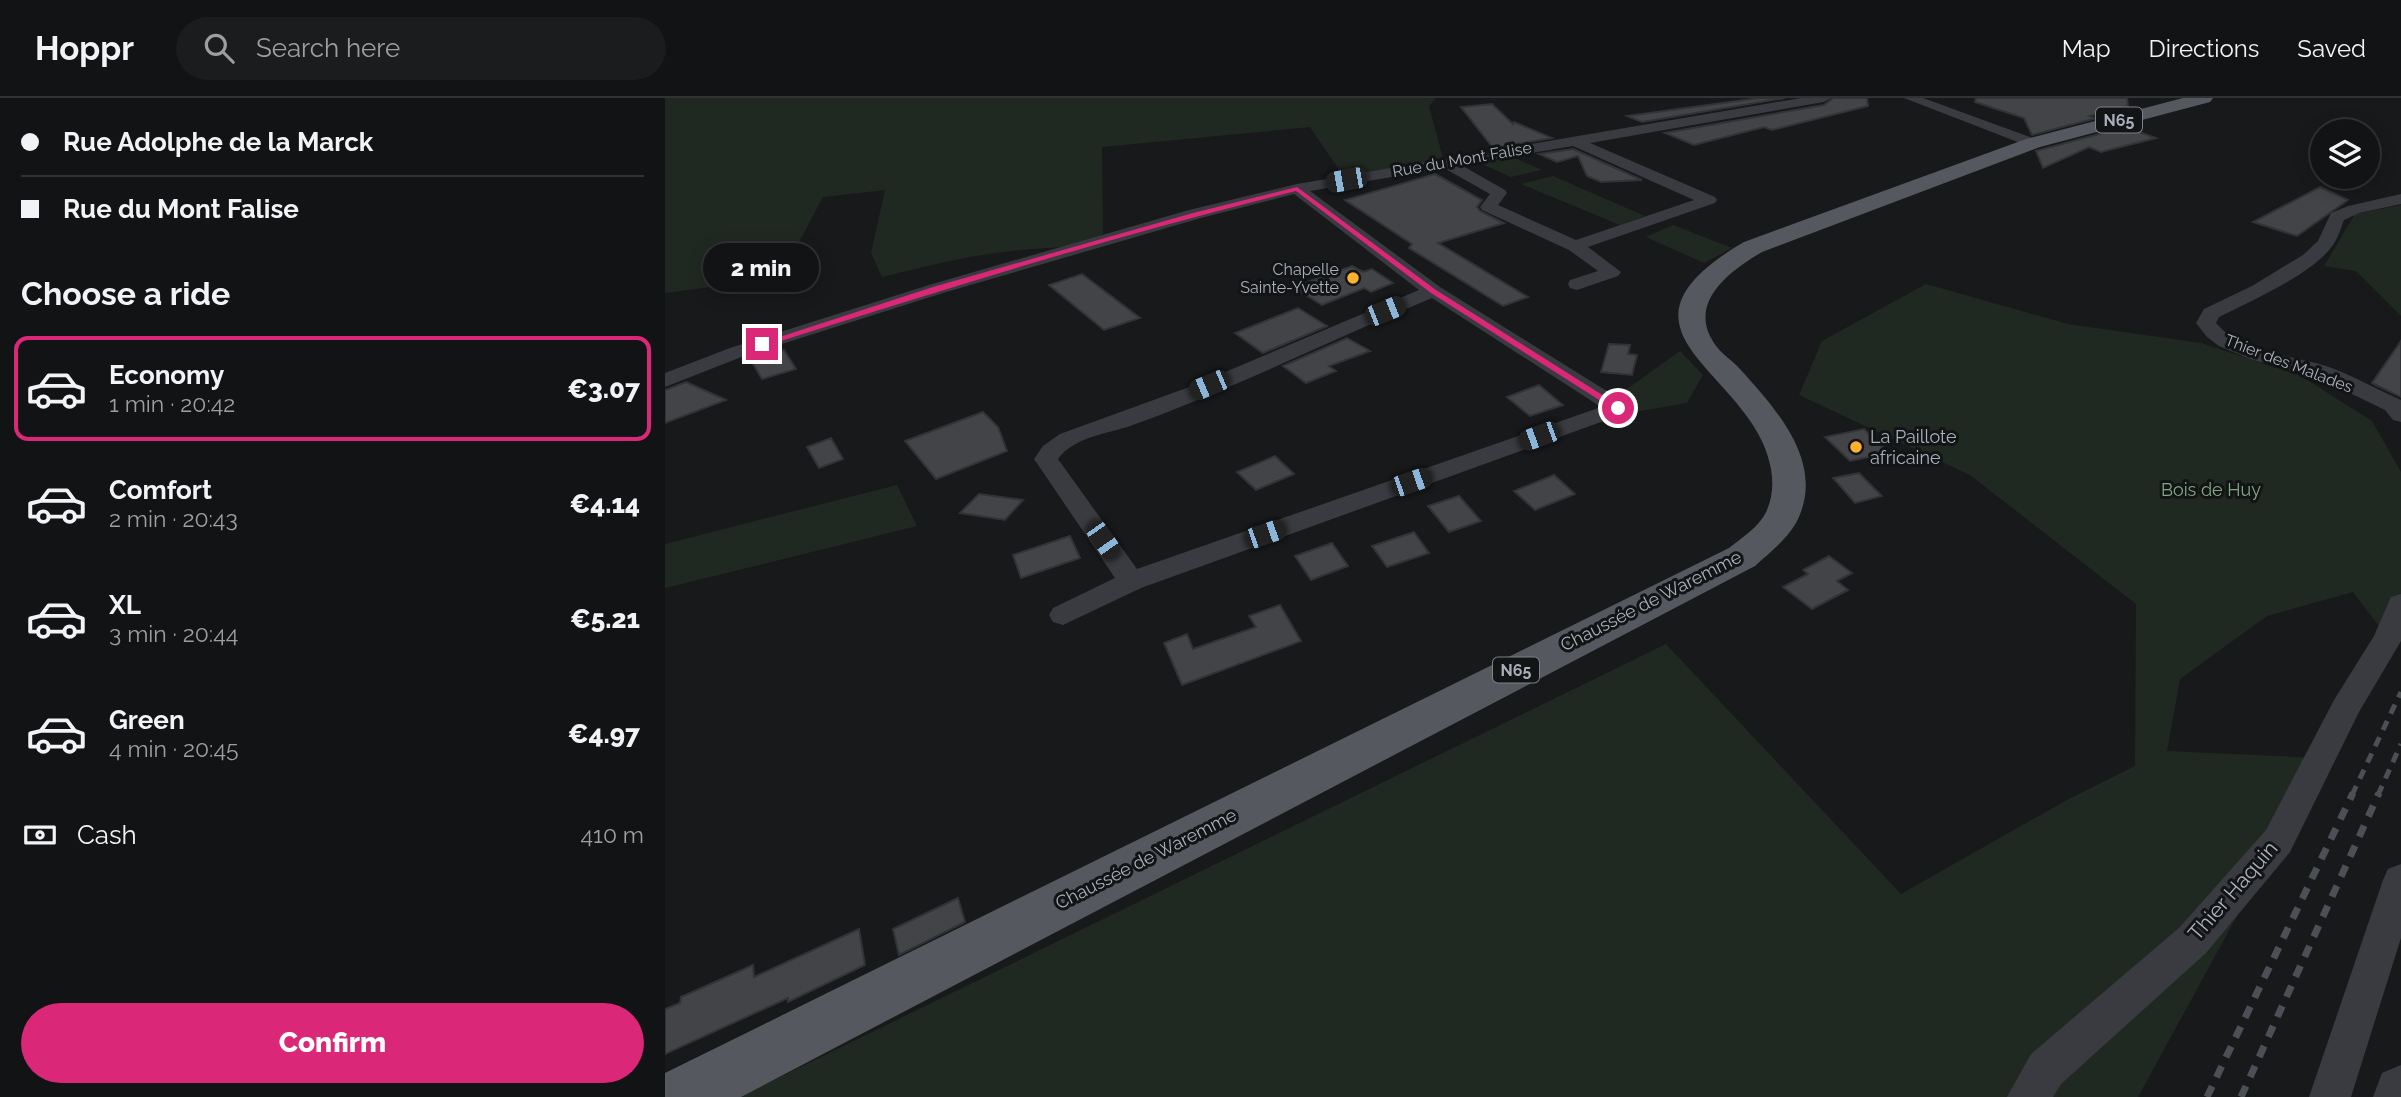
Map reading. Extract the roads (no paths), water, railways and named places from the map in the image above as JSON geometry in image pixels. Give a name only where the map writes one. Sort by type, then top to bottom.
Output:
[{"type":"main road","name":"Chaussée de Waremme","points":[[680,1097],[1742,557],[1780,521],[1790,492],[1791,475],[1786,455],[1775,435],[1727,373],[1701,345],[1692,317],[1695,299],[1704,285],[1730,261],[1753,247],[2033,143],[2204,98]]},
{"type":"street","name":"Rue du Mont Falise","points":[[665,382],[737,352],[936,289],[1195,214],[1297,189],[1572,139],[1824,98]]},
{"type":"street","points":[[1911,98],[2033,143]]},
{"type":"street","points":[[1572,139],[1709,200],[1575,246]]},
{"type":"street","points":[[1444,162],[1499,193],[1488,207],[1575,246],[1612,272],[1577,284]]},
{"type":"street","points":[[1063,615],[1131,581],[1618,408],[1433,291],[1297,189]]},
{"type":"street","name":"Thier des Malades","points":[[2401,199],[2354,209],[2337,217],[2326,243],[2309,259],[2259,290],[2211,313],[2206,323],[2210,331],[2224,340],[2262,355],[2320,372],[2393,405],[2401,415]]},
{"type":"street","points":[[1131,581],[1046,459],[1050,451],[1064,441],[1142,413],[1433,291]]},
{"type":"street","name":"Thier Haquin","points":[[2028,1097],[2046,1069],[2193,940],[2278,841],[2345,708],[2388,638],[2401,604]]},
{"type":"street","points":[[2330,1097],[2401,880]]},
{"type":"railway","points":[[2352,795],[2401,692]]},
{"type":"railway","points":[[2378,795],[2401,744]]},
{"type":"railway","points":[[2207,1097],[2353,793]]},
{"type":"railway","points":[[2241,1097],[2379,793]]},
{"type":"place","name":"Chapelle Sainte-Yvette","points":[[1353,278]]},
{"type":"place","name":"La Paillote africaine","points":[[1856,447]]},
{"type":"park label","name":"Bois de Huy","points":[[2211,490]]}]
